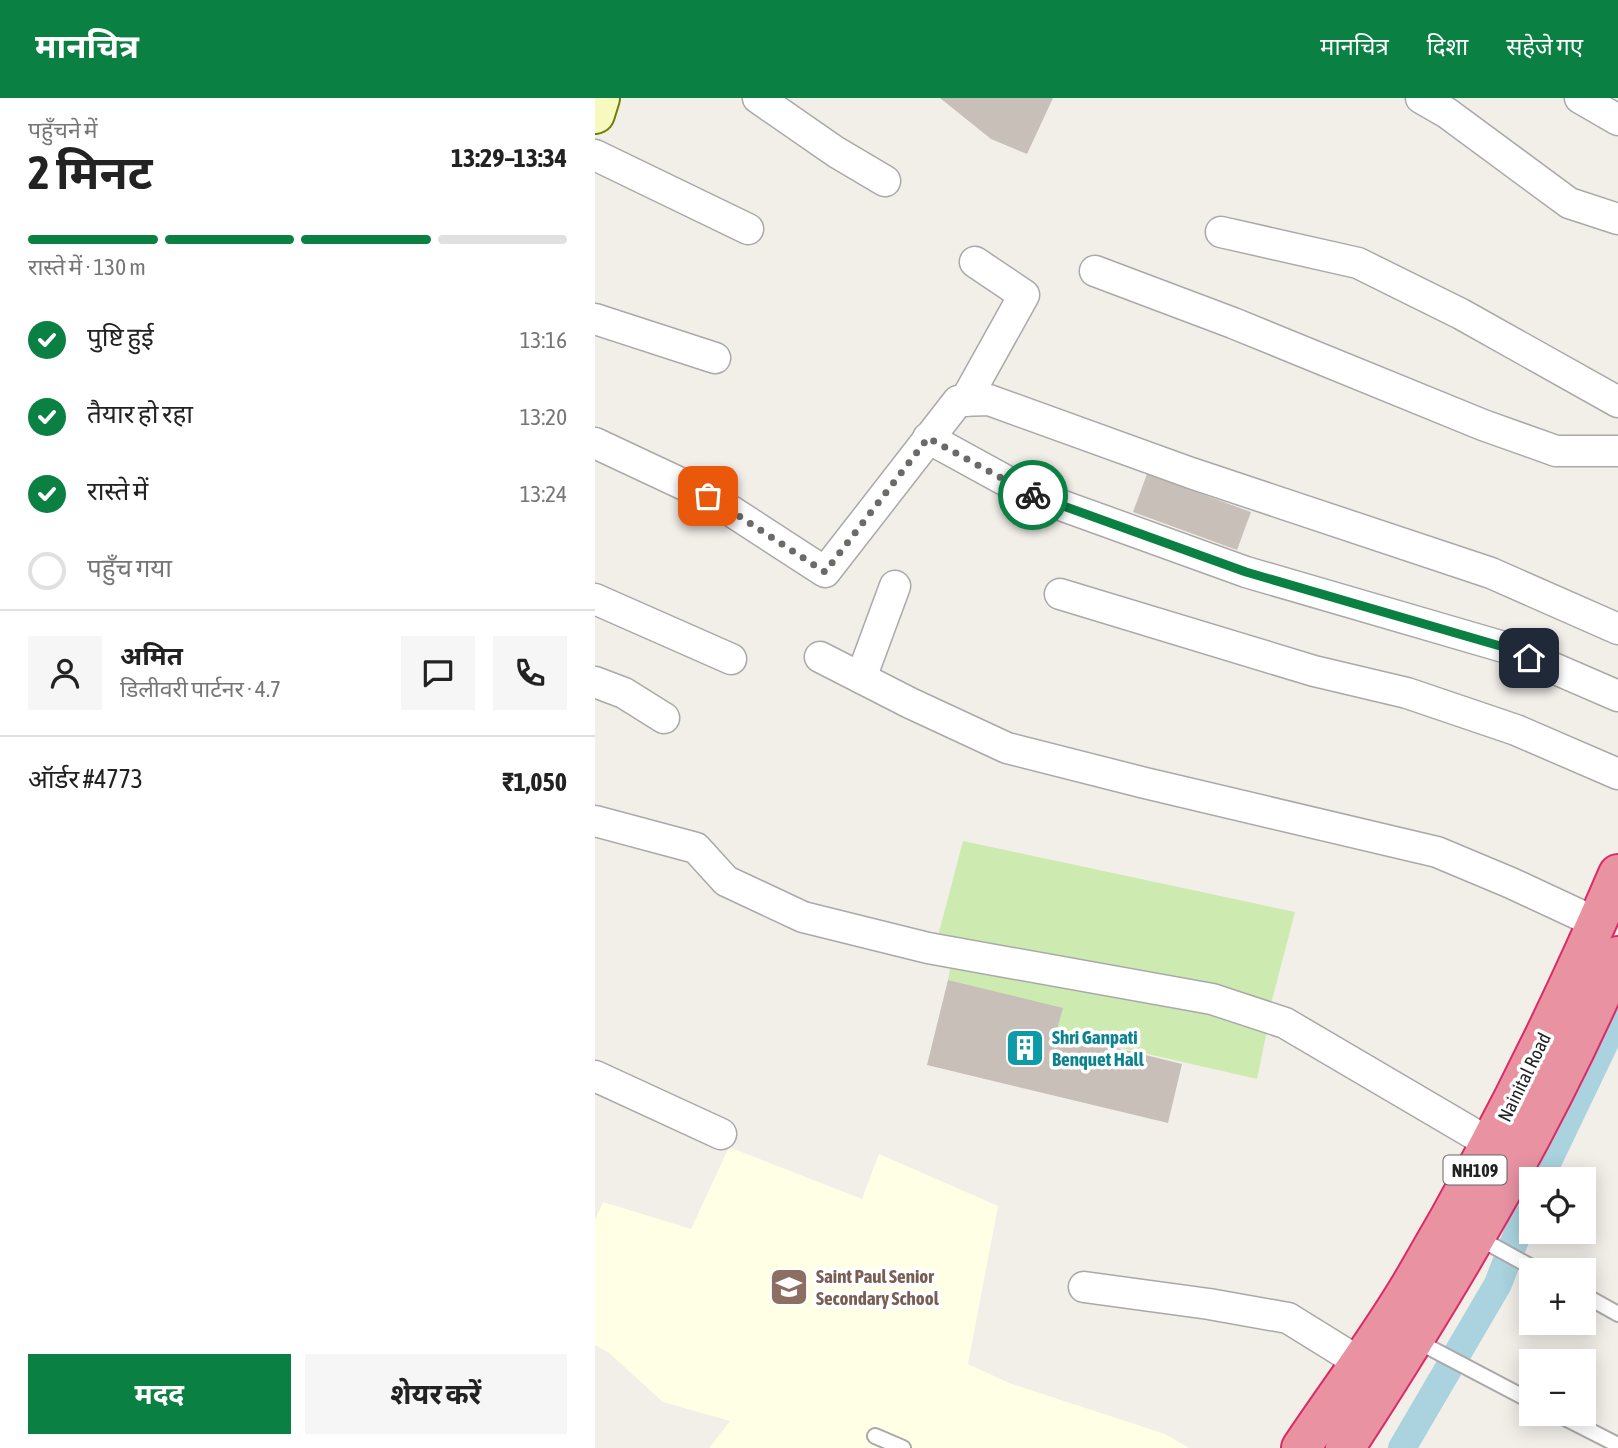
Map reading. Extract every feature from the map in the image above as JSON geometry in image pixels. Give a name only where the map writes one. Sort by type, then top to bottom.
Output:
[{"type":"highway","name":"Nainital Road","points":[[1301,1448],[1415,1278],[1491,1144],[1576,972],[1618,874]]},
{"type":"highway","name":"Nainital Road","points":[[1345,1448],[1425,1346],[1485,1242],[1525,1150],[1614,976]]},
{"type":"main road","points":[[595,114],[600,98]]},
{"type":"street","points":[[758,98],[837,152],[885,180]]},
{"type":"street","points":[[1421,98],[1447,113],[1569,203],[1618,219]]},
{"type":"street","points":[[1580,98],[1618,120]]},
{"type":"street","points":[[595,155],[748,229]]},
{"type":"street","points":[[1221,232],[1358,263],[1461,314],[1618,402]]},
{"type":"street","points":[[965,401],[1024,295],[975,262]]},
{"type":"street","points":[[1095,271],[1233,323],[1483,425],[1556,451],[1618,451]]},
{"type":"street","points":[[595,319],[715,358]]},
{"type":"street","points":[[595,443],[708,496],[825,572],[958,401],[989,400],[1191,473],[1492,573],[1618,629]]},
{"type":"street","points":[[928,438],[1030,494],[1246,572],[1507,648],[1618,696]]},
{"type":"street","points":[[861,678],[895,586]]},
{"type":"street","points":[[1060,594],[1314,671],[1407,693],[1516,730],[1618,774]]},
{"type":"street","points":[[595,599],[731,659]]},
{"type":"street","points":[[820,657],[1007,748],[1437,852],[1597,923]]},
{"type":"street","points":[[595,682],[624,693],[664,718]]},
{"type":"street","points":[[595,821],[696,848],[726,881],[803,917],[928,948],[1212,999],[1285,1023],[1491,1144]]},
{"type":"street","points":[[595,1076],[720,1134]]},
{"type":"street","points":[[1084,1287],[1287,1318],[1359,1362]]},
{"type":"lane","points":[[1485,1242],[1519,1261]]},
{"type":"lane","points":[[1596,1302],[1618,1314]]},
{"type":"lane","points":[[1425,1346],[1519,1395]]},
{"type":"lane","points":[[1581,1426],[1618,1445]]},
{"type":"lane","points":[[875,1436],[903,1448]]},
{"type":"shaded area","name":"Saint Paul Senior Secondary School","points":[[729,1147],[862,1199],[879,1154],[998,1206],[968,1364],[1009,1383],[1165,1434],[1189,1448],[709,1448],[730,1421],[663,1402],[608,1352],[595,1345],[595,1220],[603,1202],[691,1229]]},
{"type":"green space","points":[[963,841],[1295,912],[1271,1004],[938,936]]},
{"type":"green space","points":[[952,958],[1268,1026],[1257,1079],[1056,1033],[1062,1009],[948,980]]},
{"type":"building","points":[[940,98],[1053,98],[1027,154],[991,139]]},
{"type":"building","points":[[1147,474],[1251,512],[1237,550],[1133,512]]},
{"type":"building","name":"Shri Ganpati Benquet Hall","points":[[948,980],[1063,1008],[1056,1033],[1182,1064],[1168,1123],[927,1065]]},
{"type":"waterway","points":[[1545,1167],[1618,1015]]},
{"type":"waterway","points":[[1402,1448],[1498,1284],[1519,1229]]},
{"type":"way so far","points":[[708,496],[825,572],[928,438],[1033,495]]},
{"type":"place","name":"Shri Ganpati Benquet Hall","points":[[1025,1048]]},
{"type":"place","name":"Saint Paul Senior Secondary School","points":[[789,1287]]},
{"type":"route","points":[[1033,495],[1246,572],[1507,648],[1529,658]]}]
